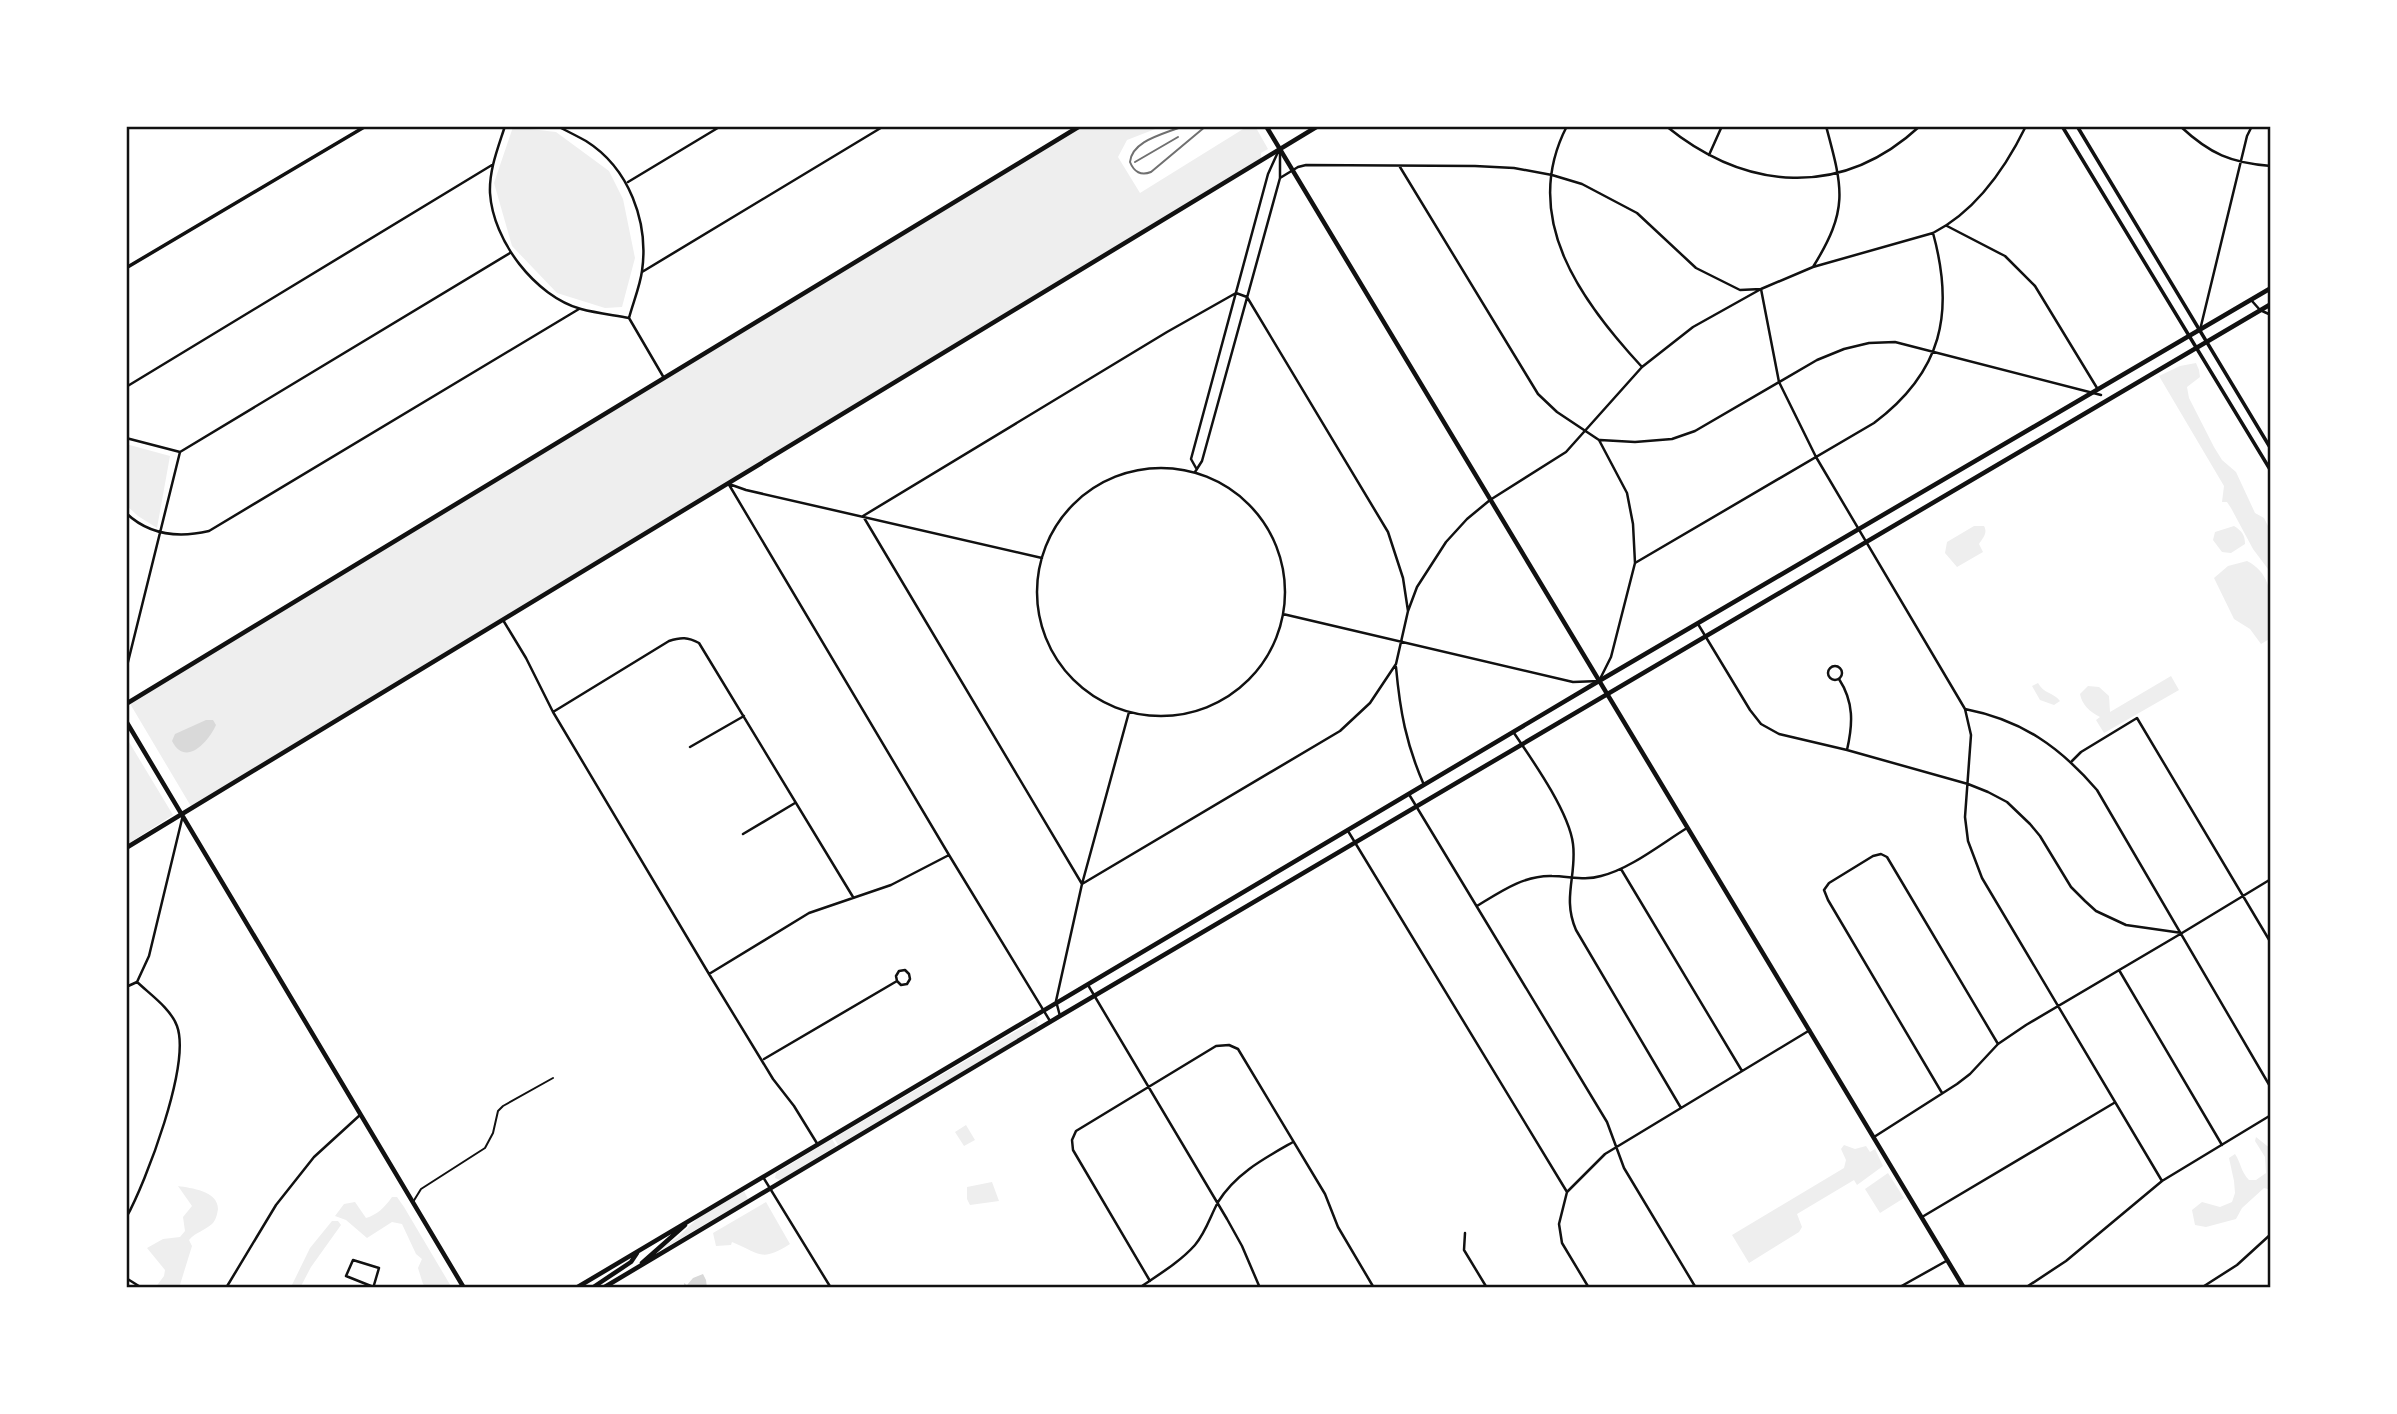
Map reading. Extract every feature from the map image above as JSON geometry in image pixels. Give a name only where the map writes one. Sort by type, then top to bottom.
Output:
[{"type":"main road","points":[[126,704],[1080,126]]},
{"type":"main road","points":[[1266,126],[1964,1288]]},
{"type":"main road","points":[[126,848],[1318,126]]},
{"type":"main road","points":[[576,1288],[1599,681],[2098,392],[2271,288]]},
{"type":"main road","points":[[603,1288],[2271,304]]},
{"type":"main road","points":[[1976,462],[1983,474]]},
{"type":"main road","points":[[126,721],[464,1288]]},
{"type":"main road","points":[[636,1268],[653,1251],[673,1238],[689,1221]]},
{"type":"main road","points":[[592,1288],[631,1262],[638,1252]]},
{"type":"street","points":[[126,268],[366,126]]},
{"type":"street","points":[[505,126],[492,165],[490,194],[499,230],[510,253],[529,276],[554,296],[579,309],[629,318]]},
{"type":"street","points":[[557,126],[589,143],[627,182],[640,216],[643,244],[642,272],[629,318],[664,378]]},
{"type":"street","points":[[627,182],[721,126]]},
{"type":"street","points":[[642,272],[884,126]]},
{"type":"street","points":[[1567,126],[1558,147],[1550,203],[1559,248],[1597,316],[1642,367]]},
{"type":"street","points":[[1666,126],[1694,148],[1741,170],[1771,176],[1802,177],[1839,172],[1888,151],[1920,126]]},
{"type":"street","points":[[1709,155],[1723,126]]},
{"type":"street","points":[[1813,267],[1830,240],[1838,217],[1839,172],[1826,126]]},
{"type":"street","points":[[1424,785],[1403,726],[1396,664],[1408,611],[1427,568],[1467,519],[1490,500],[1566,452],[1642,367],[1693,327],[1761,289],[1813,267],[1933,233],[1947,226],[1966,211],[1994,181],[2026,126]]},
{"type":"street","points":[[2062,126],[2271,471]]},
{"type":"street","points":[[2077,126],[2271,449]]},
{"type":"street","points":[[2180,126],[2210,150],[2241,164],[2271,166]]},
{"type":"street","points":[[2200,330],[2252,126]]},
{"type":"street","points":[[1195,473],[1202,461],[1280,178],[1280,149]]},
{"type":"street","points":[[1196,468],[1191,459],[1268,174],[1280,149]]},
{"type":"street","points":[[126,387],[492,165]]},
{"type":"street","points":[[1280,178],[1306,165],[1514,168],[1552,175],[1582,184],[1637,213],[1696,268],[1740,290],[1761,289]]},
{"type":"street","points":[[1400,166],[1538,394],[1557,412],[1599,440],[1635,442],[1672,439],[1695,431],[1835,352],[1869,343],[1895,342],[2098,392]]},
{"type":"street","points":[[1947,226],[2005,256],[2035,286],[2106,401]]},
{"type":"street","points":[[1635,563],[1874,423],[1909,393],[1934,351],[1943,311],[1944,284],[1933,233]]},
{"type":"street","points":[[126,670],[180,452],[510,253]]},
{"type":"street","points":[[1761,289],[1779,382],[1816,457],[1965,709],[1970,735],[1965,817],[1973,859],[2162,1181]]},
{"type":"street","points":[[863,516],[1236,293],[1247,297],[1388,532],[1403,578],[1408,611]]},
{"type":"street","points":[[2251,300],[2260,310],[2271,315]]},
{"type":"street","points":[[126,513],[139,523],[160,532],[184,536],[209,531],[579,309]]},
{"type":"street","points":[[126,438],[180,452]]},
{"type":"street","points":[[1283,614],[1573,682],[1599,681],[1611,657],[1635,563],[1633,524],[1627,494],[1599,440]]},
{"type":"street","points":[[1175,469],[1195,473],[1212,479],[1237,494],[1253,510],[1269,533],[1280,556],[1285,595],[1283,614],[1267,656],[1246,682],[1226,698],[1196,711],[1175,716],[1159,717],[1129,712],[1107,704],[1083,689],[1051,649],[1042,627],[1037,597],[1042,558],[1058,523],[1071,507],[1096,487],[1119,476],[1145,470],[1175,469]]},
{"type":"street","points":[[728,483],[746,490],[1042,558]]},
{"type":"street","points":[[728,483],[1050,1022]]},
{"type":"street","points":[[863,516],[1082,884]]},
{"type":"street","points":[[503,620],[553,712],[709,974],[818,1145]]},
{"type":"street","points":[[1698,624],[1761,724],[1779,734],[1968,784],[2007,802],[2040,836],[2071,887],[2096,911],[2126,925],[2182,933]]},
{"type":"street","points":[[553,712],[669,641],[691,638],[699,643],[853,897]]},
{"type":"street","points":[[1082,884],[1340,731],[1370,703],[1396,664]]},
{"type":"street","points":[[1830,668],[1840,668],[1842,675],[1839,679],[1829,677],[1830,668]]},
{"type":"street","points":[[1839,679],[1850,699],[1852,712],[1852,730],[1847,750]]},
{"type":"street","points":[[1965,709],[1995,715],[2041,739],[2071,762],[2097,790],[2271,1088]]},
{"type":"street","points":[[1060,1016],[1056,1003],[1082,884],[1129,712]]},
{"type":"street","points":[[690,747],[744,716]]},
{"type":"street","points":[[2071,762],[2081,752],[2137,718],[2271,943]]},
{"type":"street","points":[[1514,733],[1568,824],[1573,852],[1569,905],[1576,930],[1681,1108]]},
{"type":"street","points":[[1409,794],[1607,1122],[1624,1168],[1696,1288]]},
{"type":"street","points":[[743,834],[795,803]]},
{"type":"street","points":[[126,987],[137,982],[149,956],[182,814]]},
{"type":"street","points":[[1477,906],[1518,882],[1547,876],[1597,877],[1621,869],[1687,828]]},
{"type":"street","points":[[1348,831],[1567,1192]]},
{"type":"street","points":[[1942,1093],[1828,900],[1824,890],[1829,883],[1881,854],[1892,863],[1998,1044]]},
{"type":"street","points":[[709,974],[809,914],[891,885],[948,855]]},
{"type":"street","points":[[1621,869],[1742,1071]]},
{"type":"street","points":[[1874,1137],[1970,1074],[1998,1044],[2271,879]]},
{"type":"street","points":[[905,970],[909,974],[910,979],[906,984],[901,985],[897,981],[899,971],[905,970]]},
{"type":"street","points":[[2119,970],[2222,1145]]},
{"type":"street","points":[[763,1060],[897,981]]},
{"type":"street","points":[[126,1218],[155,1154],[179,1061],[181,1038],[176,1023],[168,1012],[137,982]]},
{"type":"street","points":[[1088,985],[1218,1203],[1242,1246],[1260,1288]]},
{"type":"street","points":[[1589,1288],[1562,1243],[1559,1224],[1567,1192],[1595,1162],[1617,1147],[1810,1030]]},
{"type":"street","points":[[1150,1281],[1073,1150],[1072,1140],[1076,1131],[1147,1087],[1216,1046],[1228,1045],[1238,1049],[1325,1194],[1338,1227],[1374,1288]]},
{"type":"street","points":[[1922,1217],[2114,1102]]},
{"type":"street","points":[[226,1288],[276,1205],[314,1157],[360,1115]]},
{"type":"street","points":[[2025,1288],[2066,1261],[2162,1181],[2271,1115]]},
{"type":"street","points":[[1139,1288],[1195,1245],[1210,1224],[1218,1203],[1249,1167],[1293,1142]]},
{"type":"street","points":[[763,1177],[831,1288]]},
{"type":"street","points":[[1465,1233],[1464,1250],[1487,1288]]},
{"type":"street","points":[[2201,1288],[2241,1262],[2271,1234]]},
{"type":"street","points":[[353,1260],[379,1268],[375,1287],[346,1276],[353,1260]]},
{"type":"street","points":[[1898,1288],[1948,1260]]},
{"type":"street","points":[[126,1278],[142,1288]]},
{"type":"lane","points":[[413,1203],[421,1189],[485,1148],[493,1133],[498,1111],[503,1106],[553,1079]]},
{"type":"shaded area","points":[[1080,126],[1163,126],[1127,140],[1118,157],[1140,193],[1248,126],[1255,126],[1268,149],[1261,153],[1261,160],[192,808],[129,702]]},
{"type":"shaded area","points":[[513,127],[556,132],[609,171],[623,199],[635,258],[622,307],[605,308],[557,293],[512,246],[494,183]]},
{"type":"shaded area","points":[[2196,363],[2200,377],[2187,387],[2189,398],[2214,447],[2222,460],[2236,472],[2255,513],[2264,518],[2271,532],[2271,573],[2253,549],[2227,502],[2222,502],[2224,486],[2159,376],[2180,366]]},
{"type":"shaded area","points":[[126,444],[170,456],[157,528],[126,505]]},
{"type":"shaded area","points":[[1974,526],[1984,526],[1984,535],[1979,544],[1983,552],[1957,567],[1945,553],[1947,542]]},
{"type":"shaded area","points":[[2234,526],[2242,534],[2245,544],[2231,553],[2222,552],[2213,540],[2215,532]]},
{"type":"shaded area","points":[[2247,561],[2263,575],[2270,595],[2271,638],[2261,644],[2250,629],[2234,619],[2214,578],[2228,566]]},
{"type":"shaded area","points":[[2171,676],[2179,690],[2104,733],[2096,720],[2100,717],[2087,708],[2080,694],[2088,686],[2099,687],[2109,696],[2110,712]]},
{"type":"shaded area","points":[[2038,683],[2060,701],[2054,705],[2040,700],[2032,686]]},
{"type":"shaded area","points":[[206,720],[213,720],[216,725],[202,745],[190,752],[177,749],[172,741],[175,734]]},
{"type":"shaded area","points":[[126,737],[173,815],[126,845]]},
{"type":"shaded area","points":[[1035,1020],[1038,1023],[1036,1028],[838,1145],[834,1138]]},
{"type":"shaded area","points":[[966,1125],[975,1140],[964,1146],[955,1132]]},
{"type":"shaded area","points":[[2256,1137],[2271,1149],[2271,1190],[2264,1188],[2242,1208],[2236,1219],[2206,1227],[2195,1225],[2192,1210],[2202,1202],[2220,1207],[2232,1202],[2235,1193],[2229,1158],[2235,1154],[2249,1180],[2256,1180],[2266,1173],[2265,1157],[2255,1141]]},
{"type":"shaded area","points":[[832,1139],[836,1146],[780,1180],[775,1178],[776,1173]]},
{"type":"shaded area","points":[[1844,1145],[1855,1149],[1866,1146],[1870,1152],[1875,1149],[1883,1166],[1857,1185],[1854,1180],[1797,1214],[1802,1227],[1799,1232],[1749,1263],[1732,1235],[1844,1168],[1846,1160],[1841,1149]]},
{"type":"shaded area","points":[[1888,1173],[1904,1198],[1880,1213],[1865,1189]]},
{"type":"shaded area","points":[[992,1182],[999,1201],[970,1205],[967,1187]]},
{"type":"shaded area","points":[[178,1186],[209,1194],[217,1203],[218,1209],[212,1224],[189,1240],[192,1246],[179,1288],[155,1288],[165,1270],[147,1248],[163,1239],[180,1237],[185,1231],[183,1217],[192,1206]]},
{"type":"shaded area","points":[[744,1191],[748,1199],[654,1252],[677,1238],[698,1218]]},
{"type":"shaded area","points":[[392,1197],[397,1197],[404,1207],[452,1288],[428,1288],[423,1284],[418,1268],[422,1259],[416,1254],[402,1224],[392,1222],[367,1238],[346,1220],[335,1216],[344,1204],[355,1202],[366,1218],[374,1215]]},
{"type":"shaded area","points":[[766,1202],[790,1244],[766,1255],[732,1242],[731,1245],[716,1246],[713,1233]]},
{"type":"shaded area","points":[[332,1221],[338,1221],[341,1225],[311,1267],[300,1288],[285,1288],[291,1287],[310,1248]]},
{"type":"shaded area","points":[[703,1274],[707,1288],[678,1288],[684,1286],[684,1283],[687,1285],[693,1278]]},
{"type":"tram line","points":[[1183,126],[1150,139],[1137,148],[1130,162],[1134,168],[1141,173],[1151,172],[1206,126]]},
{"type":"tram line","points":[[1135,162],[1178,137]]}]
